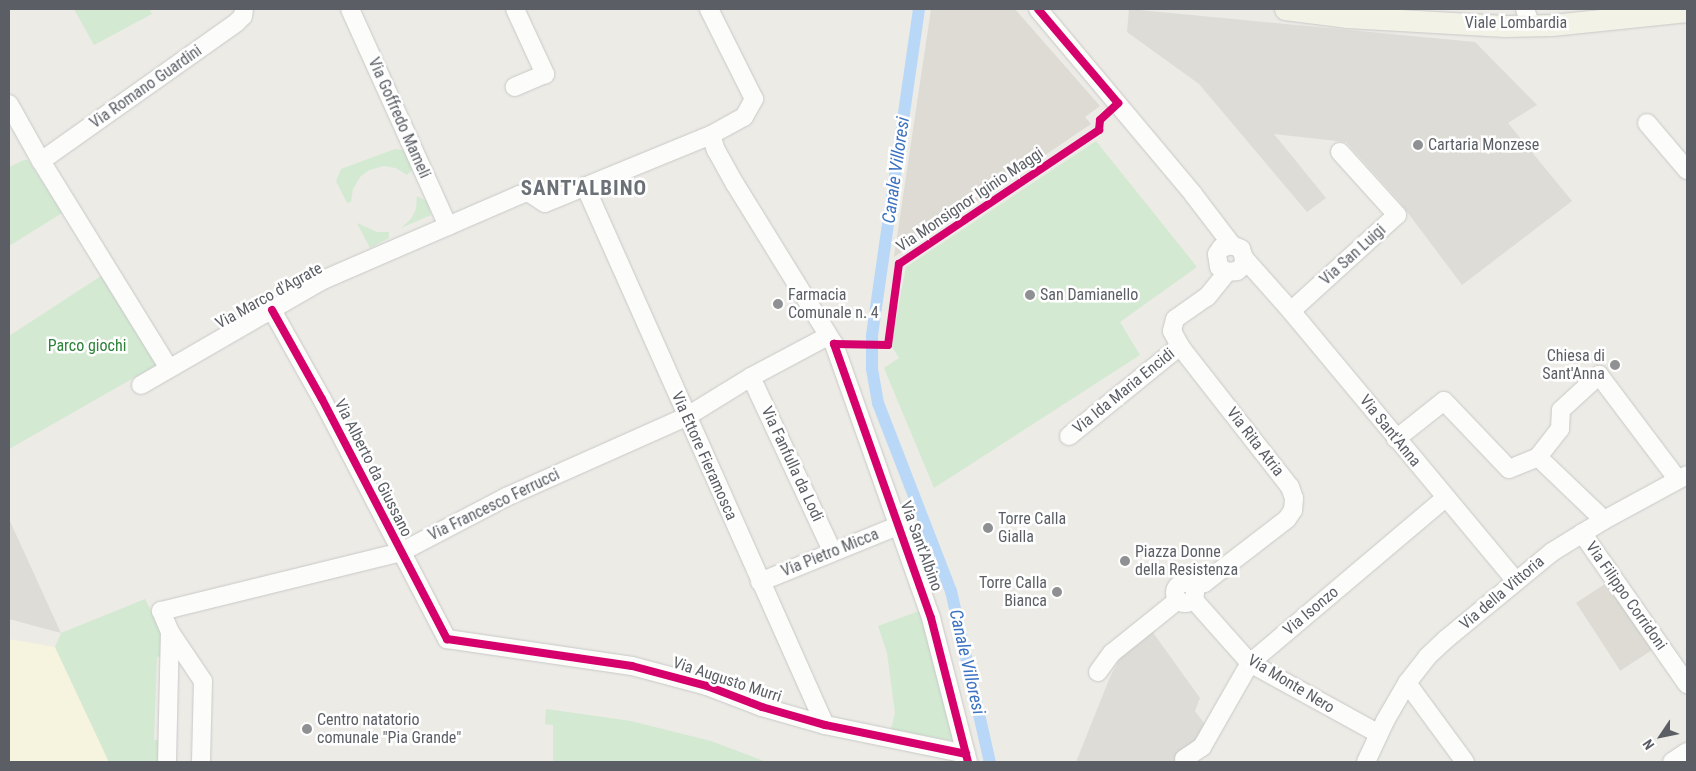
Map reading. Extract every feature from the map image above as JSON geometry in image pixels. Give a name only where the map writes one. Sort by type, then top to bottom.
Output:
[{"type":"main road","name":"Viale Lombardia","points":[[1285,9],[1348,18],[1528,17],[1687,11]]},
{"type":"street","name":"Via Romano Guardini","points":[[41,161],[237,22],[243,16],[244,9]]},
{"type":"street","name":"Via Goffredo Mameli","points":[[350,9],[448,226]]},
{"type":"street","points":[[515,9],[545,74],[515,87]]},
{"type":"street","points":[[709,9],[754,99],[744,117],[711,135]]},
{"type":"street","points":[[1040,10],[1193,194],[1216,226],[1228,264]]},
{"type":"street","points":[[9,104],[41,161],[169,368]]},
{"type":"street","points":[[1647,123],[1687,170]]},
{"type":"street","name":"Via Marco d'Agrate","points":[[141,385],[323,280],[528,192],[545,202],[711,135]]},
{"type":"street","name":"Via Sant'Albino","points":[[711,135],[716,150],[735,184],[834,344],[883,485],[900,525],[931,618],[967,758]]},
{"type":"street","name":"Via San Luigi","points":[[1291,311],[1397,215],[1340,152]]},
{"type":"street","name":"Via Ettore Fieramosca","points":[[585,186],[686,417],[825,725]]},
{"type":"street","name":"Via Sant'Anna","points":[[1228,264],[1265,281],[1515,580]]},
{"type":"street","name":"Via Rita Atria","points":[[1098,672],[1112,653],[1287,519],[1293,510],[1294,498],[1290,486],[1180,346],[1172,331],[1173,322],[1206,297],[1228,264]]},
{"type":"street","name":"Via Alberto da Giussano","points":[[272,310],[322,399],[447,640]]},
{"type":"street","name":"Via Francesco Ferrucci","points":[[201,762],[203,681],[170,632],[161,611],[401,552],[506,497],[686,417],[751,377],[828,336]]},
{"type":"street","name":"Via Ida Maria Encidi","points":[[1069,436],[1180,346]]},
{"type":"street","points":[[1396,439],[1444,402],[1509,469],[1538,457],[1560,429],[1561,410],[1600,375],[1683,477]]},
{"type":"street","name":"Via Fanfulla da Lodi","points":[[751,377],[832,551]]},
{"type":"street","points":[[1538,457],[1604,520]]},
{"type":"street","name":"Via della Vittoria","points":[[1366,762],[1407,683],[1432,652],[1515,580],[1552,552],[1604,520],[1683,477]]},
{"type":"street","name":"Via Isonzo","points":[[1184,759],[1202,746],[1250,663],[1445,498]]},
{"type":"street","name":"Via Pietro Micca","points":[[760,582],[832,551],[900,525]]},
{"type":"street","name":"Via Filippo Corridoni","points":[[1582,533],[1687,684]]},
{"type":"street","name":"Via Monte Nero","points":[[1188,595],[1250,663],[1379,734]]},
{"type":"street","name":"Via Francesco Ferrucci","points":[[167,762],[170,632]]},
{"type":"street","name":"Via Augusto Murri","points":[[447,640],[650,670],[707,686],[762,707],[825,725],[967,758]]},
{"type":"street","points":[[1407,683],[1465,762]]},
{"type":"street","points":[[1672,762],[1687,752]]},
{"type":"shaded area","points":[[931,9],[1015,9],[1100,106],[1085,117],[1091,124],[894,257]]},
{"type":"shaded area","points":[[1129,9],[1475,42],[1537,105],[1508,123],[1572,201],[1462,285],[1399,201],[1346,142],[1274,134],[1326,198],[1307,212],[1199,84],[1127,32]]},
{"type":"shaded area","points":[[9,519],[61,633],[9,619]]},
{"type":"shaded area","points":[[1608,582],[1652,650],[1620,671],[1576,603]]},
{"type":"shaded area","points":[[1149,627],[1200,698],[1195,711],[1207,727],[1183,754],[1188,762],[1076,762],[1110,677],[1126,647]]},
{"type":"shaded area","points":[[9,639],[55,647],[109,762],[9,762]]},
{"type":"green space","points":[[74,9],[149,9],[152,14],[94,45]]},
{"type":"green space","name":"San Damianello","points":[[1096,141],[1197,267],[1120,322],[1140,355],[934,488],[884,368],[899,358],[891,345],[906,267]]},
{"type":"green space","points":[[395,149],[404,150],[413,169],[407,175],[396,168],[384,166],[369,170],[360,177],[353,189],[351,202],[347,203],[336,181],[341,169]]},
{"type":"green space","points":[[28,160],[62,213],[9,246],[9,167]]},
{"type":"green space","points":[[417,196],[428,202],[431,215],[401,228],[411,219],[416,209]]},
{"type":"green space","points":[[357,223],[377,232],[389,232],[389,238],[370,248]]},
{"type":"green space","name":"Parco giochi","points":[[104,274],[158,364],[9,449],[9,336]]},
{"type":"green space","points":[[145,599],[165,638],[166,656],[157,657],[154,740],[163,740],[162,762],[109,762],[55,647],[61,633]]},
{"type":"green space","points":[[922,610],[953,741],[891,729],[895,713],[887,653],[878,626]]},
{"type":"green space","points":[[546,709],[631,721],[711,741],[767,762],[553,762],[553,725],[545,724]]},
{"type":"waterway","name":"Canale Villoresi","points":[[919,9],[872,337],[872,369],[878,403],[951,591],[990,762]]},
{"type":"cycle path","name":"Via Monsignor Iginio Maggi","points":[[968,762],[931,618],[834,344],[888,345],[899,264],[1099,130],[1100,120],[1118,103],[1038,9]]},
{"type":"cycle path","points":[[272,310],[322,399],[447,639],[632,666],[707,686],[762,707],[825,725],[966,754]]},
{"type":"place","name":"Cartaria Monzese","points":[[1418,145]]},
{"type":"place","name":"San Damianello","points":[[1030,295]]},
{"type":"place","name":"Farmacia Comunale n. 4","points":[[778,304]]},
{"type":"place","name":"Chiesa di Sant'Anna","points":[[1615,365]]},
{"type":"place","name":"Torre Calla Gialla","points":[[988,528]]},
{"type":"place","name":"Piazza Donne della Resistenza","points":[[1125,561]]},
{"type":"place","name":"Torre Calla Bianca","points":[[1057,592]]},
{"type":"place","name":"Centro natatorio comunale \"Pia Grande\"","points":[[307,729]]},
{"type":"district","name":"SANT'ALBINO","points":[[584,188]]}]
